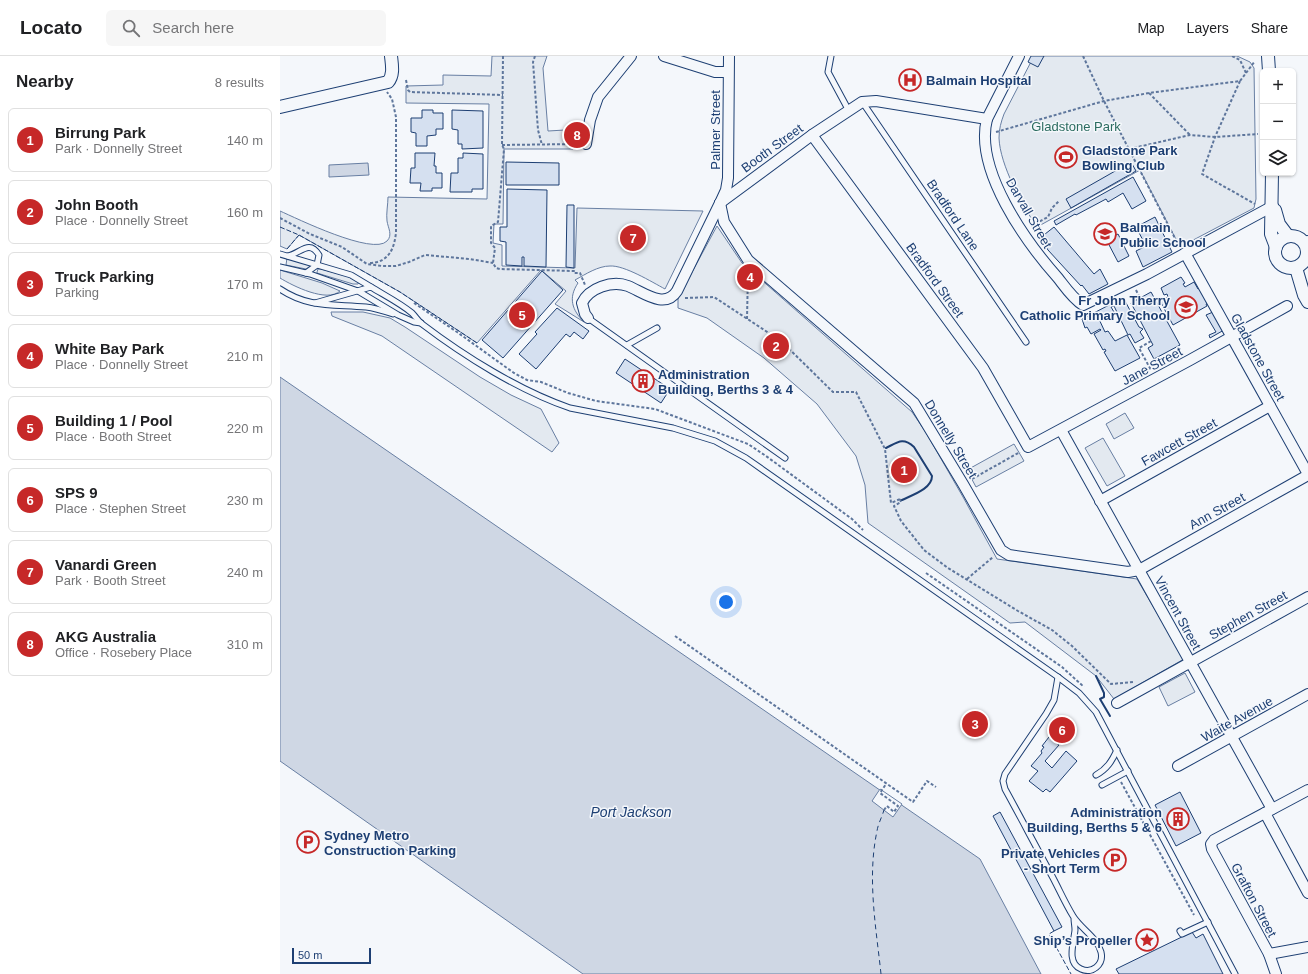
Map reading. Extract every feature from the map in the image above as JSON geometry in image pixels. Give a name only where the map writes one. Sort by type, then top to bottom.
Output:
[{"type":"street","points":[[280,107],[386,82],[392,73],[391,56]]},
{"type":"street","points":[[586,144],[590,120],[598,97],[631,56]]},
{"type":"street","points":[[664,56],[715,72],[728,72]]},
{"type":"street","name":"Palmer Street","points":[[720,203],[726,190],[728,178],[729,56]]},
{"type":"street","points":[[862,102],[876,101],[987,119],[1019,56]]},
{"type":"street","points":[[1268,56],[1269,68]]},
{"type":"street","name":"Booth Street","points":[[672,297],[677,291],[720,203],[812,135],[862,102]]},
{"type":"street","name":"Darvall Street","points":[[987,119],[985,129],[986,153],[994,178],[1006,203],[1031,246],[1083,305],[1125,285],[1182,250]]},
{"type":"street","name":"Bradford Street","points":[[812,135],[983,368],[1028,447]]},
{"type":"street","points":[[1272,176],[1273,206],[1271,234],[1276,247],[1276,257],[1282,266],[1291,269],[1301,265],[1307,256],[1308,251],[1306,242],[1298,238],[1288,236],[1283,238],[1276,247]]},
{"type":"street","name":"Donnelly Street","points":[[720,203],[724,222],[748,260],[914,403],[1001,550]]},
{"type":"street","points":[[1182,250],[1273,206]]},
{"type":"street","points":[[1273,206],[1279,224],[1288,236]]},
{"type":"street","name":"Gladstone Street","points":[[1182,250],[1308,475]]},
{"type":"street","points":[[1296,268],[1304,295],[1308,302]]},
{"type":"street","points":[[588,318],[585,314],[582,303],[585,297],[590,292],[609,285],[626,285],[658,299],[672,297]]},
{"type":"street","name":"Jane Street","points":[[1028,447],[1287,306]]},
{"type":"street","name":"Fawcett Street","points":[[1100,501],[1270,406]]},
{"type":"street","name":"Vincent Street","points":[[1061,430],[1232,736],[1308,893]]},
{"type":"street","name":"Ann Street","points":[[1139,570],[1308,475]]},
{"type":"street","points":[[1001,550],[1008,554],[1128,572],[1139,570]]},
{"type":"street","name":"Stephen Street","points":[[1117,702],[1308,597]]},
{"type":"street","name":"Waite Avenue","points":[[1178,766],[1308,694]]},
{"type":"street","points":[[1269,811],[1308,790]]},
{"type":"street","name":"Grafton Street","points":[[1269,811],[1214,840],[1211,844],[1212,849],[1269,954],[1276,974]]},
{"type":"street","points":[[1269,954],[1308,947]]},
{"type":"lane","points":[[831,56],[828,72],[849,111]]},
{"type":"lane","name":"Bradford Lane","points":[[862,102],[1026,342]]},
{"type":"lane","points":[[287,256],[303,248],[312,247],[316,250],[319,255],[317,265],[306,273]]},
{"type":"lane","points":[[280,254],[351,275],[411,312],[421,323],[497,374],[522,388],[558,404],[570,408],[673,428],[715,441],[746,458],[1058,677],[1079,693],[1096,712],[1235,974]]},
{"type":"lane","points":[[280,267],[306,273],[358,291],[398,315],[414,322],[421,323]]},
{"type":"lane","points":[[315,303],[371,287]]},
{"type":"lane","points":[[280,289],[295,298],[315,303],[368,307],[398,315]]},
{"type":"lane","points":[[588,318],[785,458]]},
{"type":"lane","points":[[627,345],[657,328]]},
{"type":"lane","points":[[1058,677],[1054,700],[1005,774],[1003,781],[1005,789],[1074,918],[1094,940],[1101,951],[1102,958],[1100,963],[1097,967],[1091,970],[1085,971],[1078,968],[1072,959],[1075,928],[1074,918]]},
{"type":"lane","points":[[1096,775],[1104,770],[1113,760],[1117,750]]},
{"type":"lane","points":[[1102,785],[1128,771]]},
{"type":"lane","points":[[1180,931],[1182,934],[1208,922]]},
{"type":"path","points":[[504,56],[502,145],[504,149],[498,222],[491,226],[491,243],[495,248],[493,263],[496,268],[500,269],[574,270],[574,273],[580,273],[590,292]]},
{"type":"path","points":[[535,56],[533,62],[538,130],[542,145]]},
{"type":"path","points":[[1083,56],[1104,101],[1182,250]]},
{"type":"path","points":[[1232,56],[1240,60],[1246,73]]},
{"type":"path","points":[[1255,62],[1240,81],[1202,174],[1257,205]]},
{"type":"path","points":[[406,80],[407,87],[410,92],[503,95]]},
{"type":"path","points":[[996,132],[1104,101],[1149,93],[1240,81]]},
{"type":"path","points":[[367,264],[379,263],[386,258],[394,247],[396,232],[396,117],[386,82]]},
{"type":"path","points":[[1149,93],[1190,135]]},
{"type":"path","points":[[1129,149],[1190,135],[1216,137],[1258,134]]},
{"type":"path","points":[[502,145],[586,144]]},
{"type":"path","points":[[1031,227],[1048,217],[1052,208],[1058,201]]},
{"type":"path","points":[[280,218],[310,234],[342,246],[367,264],[396,266],[425,255],[470,259],[493,263]]},
{"type":"path","points":[[747,319],[748,260]]},
{"type":"path","points":[[1136,289],[1140,298]]},
{"type":"path","points":[[672,297],[714,297],[781,341],[833,392],[856,392],[885,449],[891,503],[900,499],[901,502],[894,506],[901,521],[924,550],[948,568],[1052,630],[1072,646],[1111,684],[1138,681]]},
{"type":"path","points":[[411,302],[457,332],[514,373],[527,380],[541,382],[568,393],[596,401],[655,409],[748,444],[852,519],[863,530]]},
{"type":"path","points":[[1147,362],[1139,348],[1151,341]]},
{"type":"path","points":[[963,484],[1028,447]]},
{"type":"path","points":[[967,579],[1001,550]]},
{"type":"path","points":[[920,570],[1062,667],[1084,686],[1079,693]]},
{"type":"path","points":[[675,636],[913,802],[927,781],[936,786]]},
{"type":"path","points":[[1118,776],[1200,926]]},
{"type":"path","points":[[884,810],[887,806],[894,812],[898,806],[880,793],[886,784]]},
{"type":"green space","points":[[492,56],[547,56],[543,68],[548,131],[582,129],[573,137],[573,149],[504,149],[503,224],[494,224],[493,243],[502,245],[502,266],[575,268],[577,208],[703,211],[665,289],[638,274],[623,268],[606,266],[597,269],[575,280],[578,283],[573,294],[573,304],[577,313],[584,322],[555,304],[566,291],[541,270],[477,343],[400,292],[299,235],[287,249],[280,246],[280,211],[317,228],[351,240],[367,244],[379,244],[387,241],[390,236],[387,218],[388,197],[487,199],[489,104],[406,103],[406,86],[443,85],[443,75],[491,76]]},
{"type":"green space","name":"Gladstone Park","points":[[1034,56],[1237,56],[1250,62],[1254,68],[1256,199],[1254,208],[1180,247],[1140,170],[1037,227],[1025,208],[1013,184],[1003,160],[999,138],[1000,126],[1004,114]]},
{"type":"green space","points":[[717,226],[742,263],[912,412],[925,431],[997,559],[1137,579],[1184,659],[1114,699],[1096,676],[1025,622],[1010,623],[868,523],[865,485],[856,456],[817,404],[764,358],[707,318],[678,308],[678,298]]},
{"type":"green space","points":[[287,258],[312,265],[306,269],[286,265]]},
{"type":"green space","points":[[318,269],[347,276],[359,282],[358,284],[353,284],[317,273]]},
{"type":"green space","points":[[280,270],[322,283],[340,291],[327,295],[301,289],[280,278]]},
{"type":"green space","points":[[331,312],[363,312],[390,318],[480,377],[511,395],[541,409],[559,443],[552,452],[382,336],[332,316]]},
{"type":"green space","points":[[1125,413],[1134,428],[1114,439],[1106,424]]},
{"type":"green space","points":[[1103,438],[1125,476],[1107,486],[1085,448]]},
{"type":"green space","points":[[1014,444],[1024,461],[976,487],[967,470]]},
{"type":"green space","points":[[1185,673],[1195,692],[1168,706],[1159,687]]},
{"type":"water","points":[[368,163],[369,175],[329,177],[329,165]]},
{"type":"water","name":"Port Jackson","points":[[280,377],[980,859],[1041,974],[583,974],[280,761]]},
{"type":"pier","points":[[880,789],[902,804],[893,817],[872,801]]},
{"type":"building","points":[[1031,56],[1044,56],[1038,67],[1028,62]]},
{"type":"building","points":[[422,110],[433,110],[433,113],[443,113],[443,129],[436,129],[436,135],[427,136],[427,146],[416,146],[416,133],[411,132],[411,118],[422,118]]},
{"type":"building","points":[[452,110],[483,111],[483,148],[462,149],[462,144],[458,144],[458,130],[452,129]]},
{"type":"building","points":[[415,153],[435,153],[434,166],[436,166],[436,173],[442,173],[442,188],[432,188],[432,191],[420,191],[421,183],[410,183],[411,168],[415,168]]},
{"type":"building","points":[[463,153],[483,154],[483,189],[472,189],[472,192],[450,192],[451,173],[458,173],[458,158],[463,158]]},
{"type":"building","points":[[506,162],[559,163],[559,185],[506,185]]},
{"type":"building","points":[[1131,162],[1136,171],[1071,208],[1066,199]]},
{"type":"building","points":[[1133,177],[1146,201],[1132,209],[1123,193],[1108,202],[1106,199],[1056,225],[1054,221]]},
{"type":"building","points":[[507,189],[547,190],[546,267],[524,266],[524,257],[522,257],[522,266],[506,265],[506,242],[500,241],[500,227],[507,227]]},
{"type":"building","points":[[567,205],[574,205],[574,268],[566,267]]},
{"type":"building","points":[[1155,217],[1172,252],[1143,267],[1136,251],[1146,246],[1136,227]]},
{"type":"building","points":[[1054,227],[1094,274],[1100,269],[1108,284],[1089,294],[1082,285],[1081,286],[1048,250],[1040,238]]},
{"type":"building","points":[[1113,228],[1116,235],[1118,234],[1129,256],[1118,262],[1104,233]]},
{"type":"building","points":[[542,271],[563,290],[503,358],[482,340]]},
{"type":"building","points":[[1181,277],[1185,283],[1183,284],[1185,287],[1194,282],[1198,289],[1200,288],[1208,303],[1206,304],[1207,306],[1173,325],[1160,301],[1168,297],[1167,294],[1164,295],[1161,288]]},
{"type":"building","points":[[1151,292],[1180,345],[1154,359],[1148,348],[1153,345],[1131,303]]},
{"type":"building","points":[[1120,298],[1122,302],[1125,301],[1139,327],[1143,329],[1140,332],[1144,338],[1135,343],[1130,334],[1128,335],[1114,306],[1116,305],[1115,302]]},
{"type":"building","points":[[1115,302],[1116,305],[1111,307],[1114,312],[1101,319],[1099,316],[1098,317],[1105,332],[1108,331],[1115,341],[1127,335],[1140,358],[1115,371],[1104,352],[1106,351],[1105,349],[1103,350],[1094,334],[1101,330],[1100,329],[1091,334],[1087,327],[1085,328],[1082,319]]},
{"type":"building","points":[[557,308],[589,331],[583,339],[574,332],[570,337],[566,334],[536,369],[519,354],[537,334],[535,332]]},
{"type":"building","points":[[1213,312],[1224,330],[1210,338],[1209,335],[1216,332],[1206,315]]},
{"type":"building","name":"Administration Building, Berths 3 & 4","points":[[625,359],[670,389],[661,403],[616,373]]},
{"type":"building","points":[[972,714],[976,717],[973,722],[969,719]]},
{"type":"building","points":[[1062,725],[1066,733],[1063,735],[1059,727]]},
{"type":"building","points":[[1049,737],[1059,745],[1045,761],[1052,768],[1066,751],[1077,761],[1050,792],[1046,789],[1043,792],[1029,781],[1038,771],[1031,766],[1042,753],[1041,751],[1044,747],[1042,746]]},
{"type":"building","name":"Administration Building, Berths 5 & 6","points":[[1180,792],[1201,833],[1176,846],[1155,805]]},
{"type":"building","points":[[1000,812],[1062,927],[1054,931],[993,816]]},
{"type":"building","points":[[1192,932],[1196,938],[1203,934],[1223,974],[1119,974],[1116,969]]},
{"type":"ferry route","points":[[881,974],[873,902],[873,867],[874,849],[878,828],[884,810]]},
{"type":"fence","points":[[280,227],[299,235],[400,292],[477,343]]},
{"type":"fence","points":[[287,249],[299,235]]},
{"type":"fence","points":[[1054,931],[1049,934],[1071,974]]},
{"type":"wall","points":[[886,448],[903,441],[907,442],[914,447],[932,476],[929,485],[916,494],[902,500]]},
{"type":"wall","points":[[1096,676],[1104,693],[1104,697],[1100,699],[1110,716]]},
{"type":"place","name":"Balmain Hospital","points":[[910,80]]},
{"type":"place","name":"AKG Australia","points":[[577,135]]},
{"type":"place","name":"Gladstone Park Bowling Club","points":[[1066,157]]},
{"type":"place","name":"Balmain Public School","points":[[1105,234]]},
{"type":"place","name":"Vanardi Green","points":[[633,238]]},
{"type":"place","name":"White Bay Park","points":[[750,277]]},
{"type":"place","name":"Fr John Therry Catholic Primary School","points":[[1186,307]]},
{"type":"place","name":"Building 1 / Pool","points":[[522,315]]},
{"type":"place","name":"John Booth","points":[[776,346]]},
{"type":"place","name":"Administration Building, Berths 3 & 4","points":[[643,381]]},
{"type":"place","name":"Birrung Park","points":[[904,470]]},
{"type":"place","name":"Truck Parking","points":[[975,724]]},
{"type":"place","name":"SPS 9","points":[[1062,730]]},
{"type":"place","name":"Administration Building, Berths 5 & 6","points":[[1178,819]]},
{"type":"place","name":"Sydney Metro Construction Parking","points":[[308,842]]},
{"type":"place","name":"Private Vehicles - Short Term","points":[[1115,860]]},
{"type":"place","name":"Ship’s Propeller","points":[[1147,940]]}]
